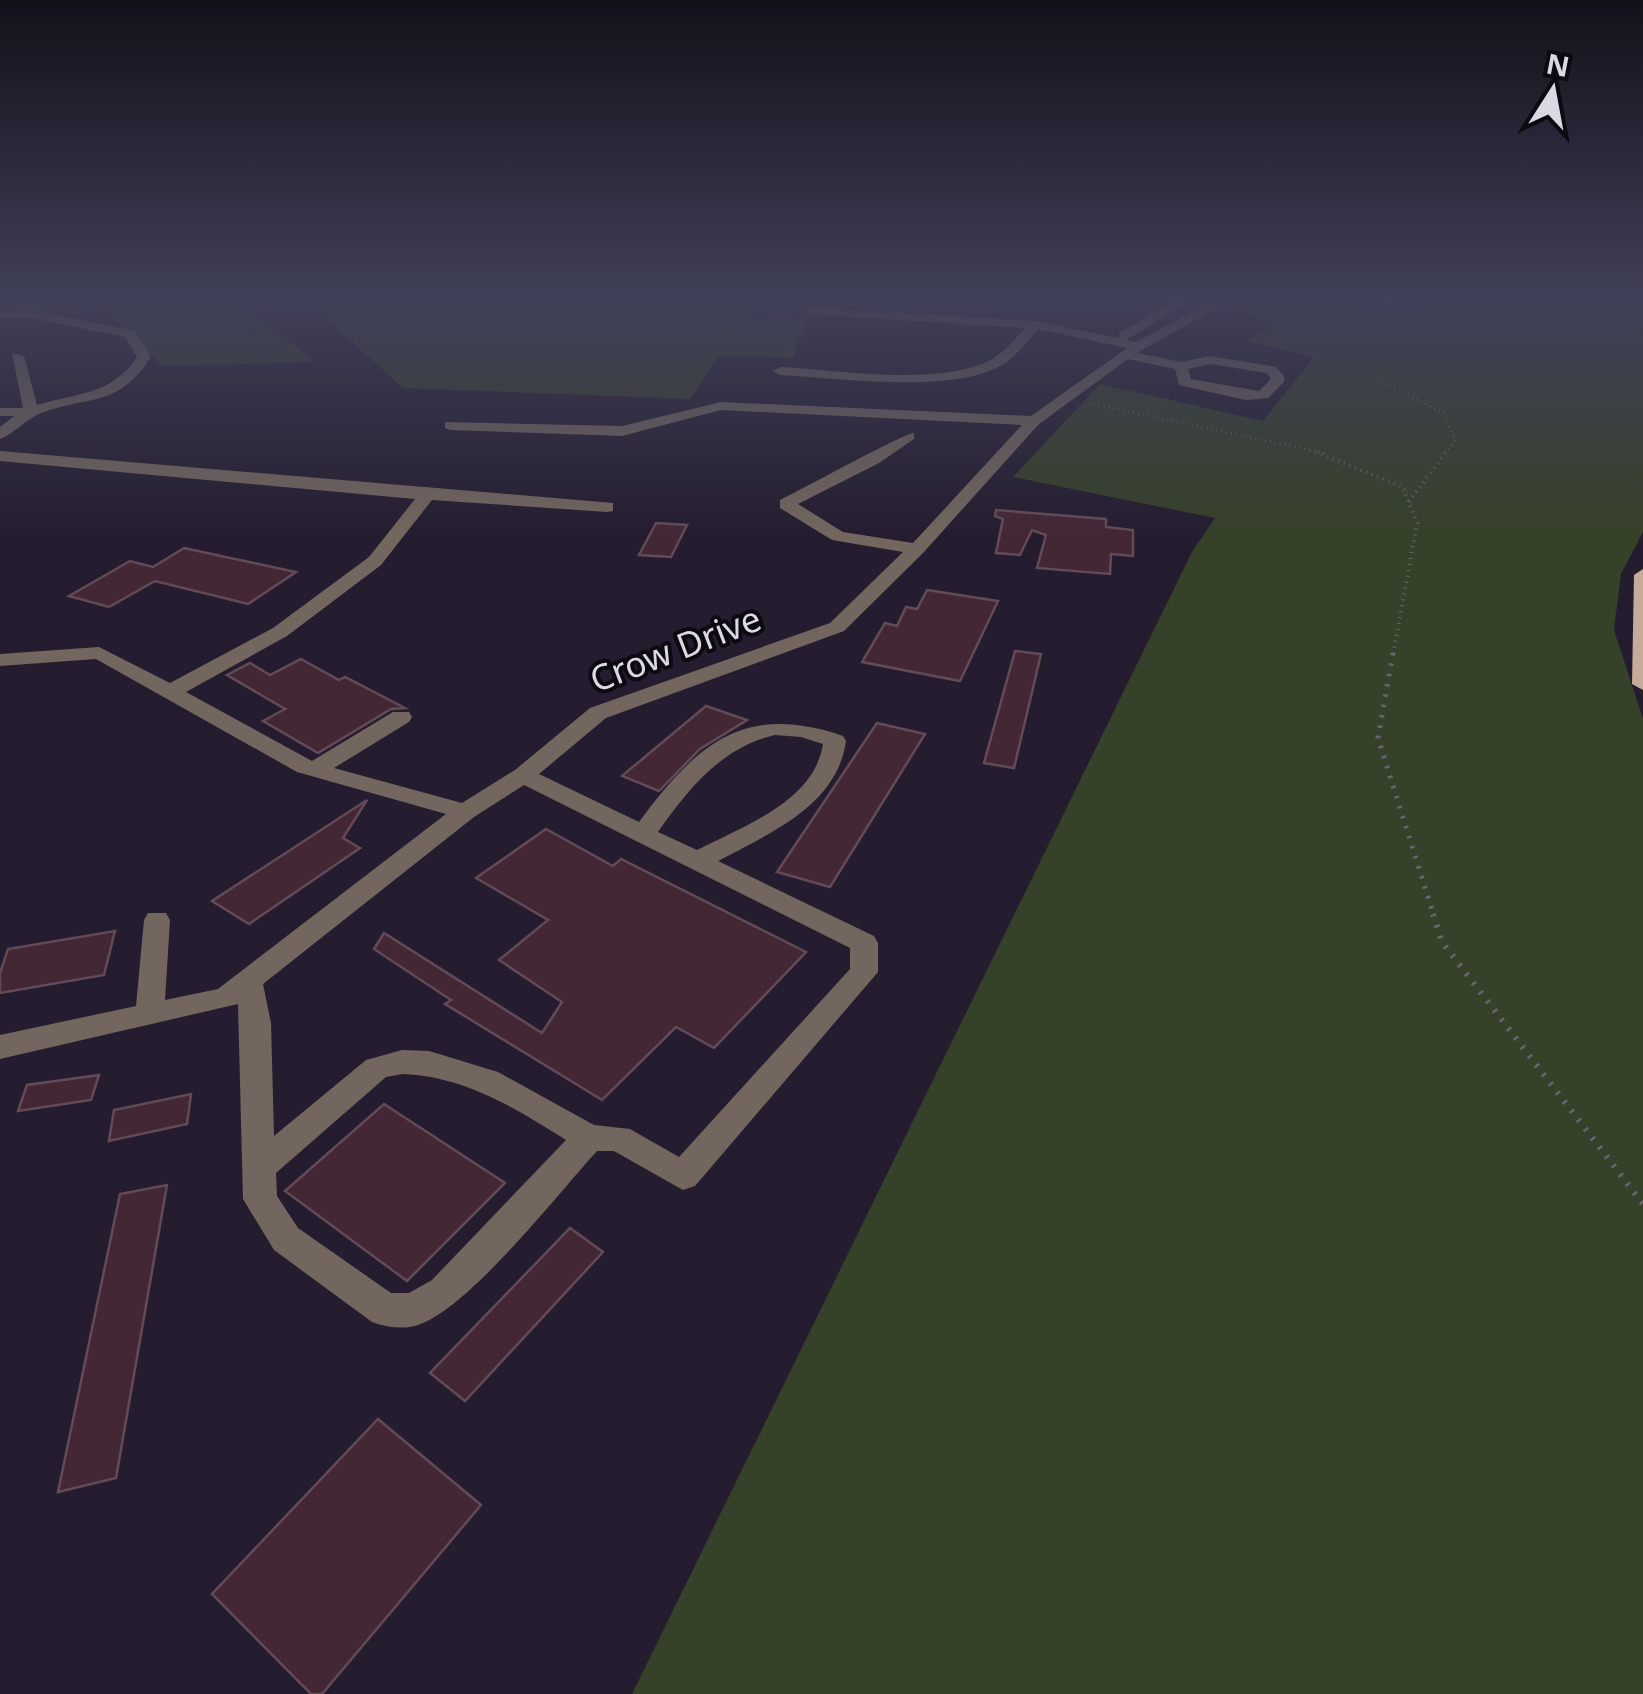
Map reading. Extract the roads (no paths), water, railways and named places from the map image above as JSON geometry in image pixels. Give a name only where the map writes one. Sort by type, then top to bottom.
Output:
[{"type":"main road","points":[[1643,575],[1643,684]]},
{"type":"street","points":[[23,377],[32,412]]},
{"type":"street","points":[[0,412],[32,412],[87,400],[134,377]]},
{"type":"street","name":"Crow Drive","points":[[0,1047],[226,998],[465,812],[523,775],[598,713],[837,627],[917,548],[1034,421],[1095,377]]},
{"type":"street","points":[[1183,377],[1184,382],[1246,396],[1263,395],[1277,377]]},
{"type":"street","points":[[450,425],[622,432],[721,406],[1034,421]]},
{"type":"street","points":[[0,434],[32,412]]},
{"type":"street","points":[[909,436],[872,460],[786,504],[838,536],[917,548]]},
{"type":"street","points":[[0,456],[426,495],[607,507]]},
{"type":"street","points":[[170,692],[280,632],[374,562],[426,495]]},
{"type":"street","points":[[0,660],[98,652],[314,770],[465,812]]},
{"type":"street","points":[[314,770],[401,717]]},
{"type":"street","points":[[644,834],[689,779],[740,735],[780,725],[810,729],[834,741],[832,769],[809,796],[698,861]]},
{"type":"street","points":[[260,1167],[378,1068],[393,1061],[476,1074],[590,1138],[620,1138],[683,1176],[864,972],[864,943],[523,775]]},
{"type":"street","points":[[150,1014],[158,920]]},
{"type":"street","points":[[248,980],[256,1023],[260,1199],[286,1239],[384,1310],[413,1310],[445,1292],[590,1138]]}]
